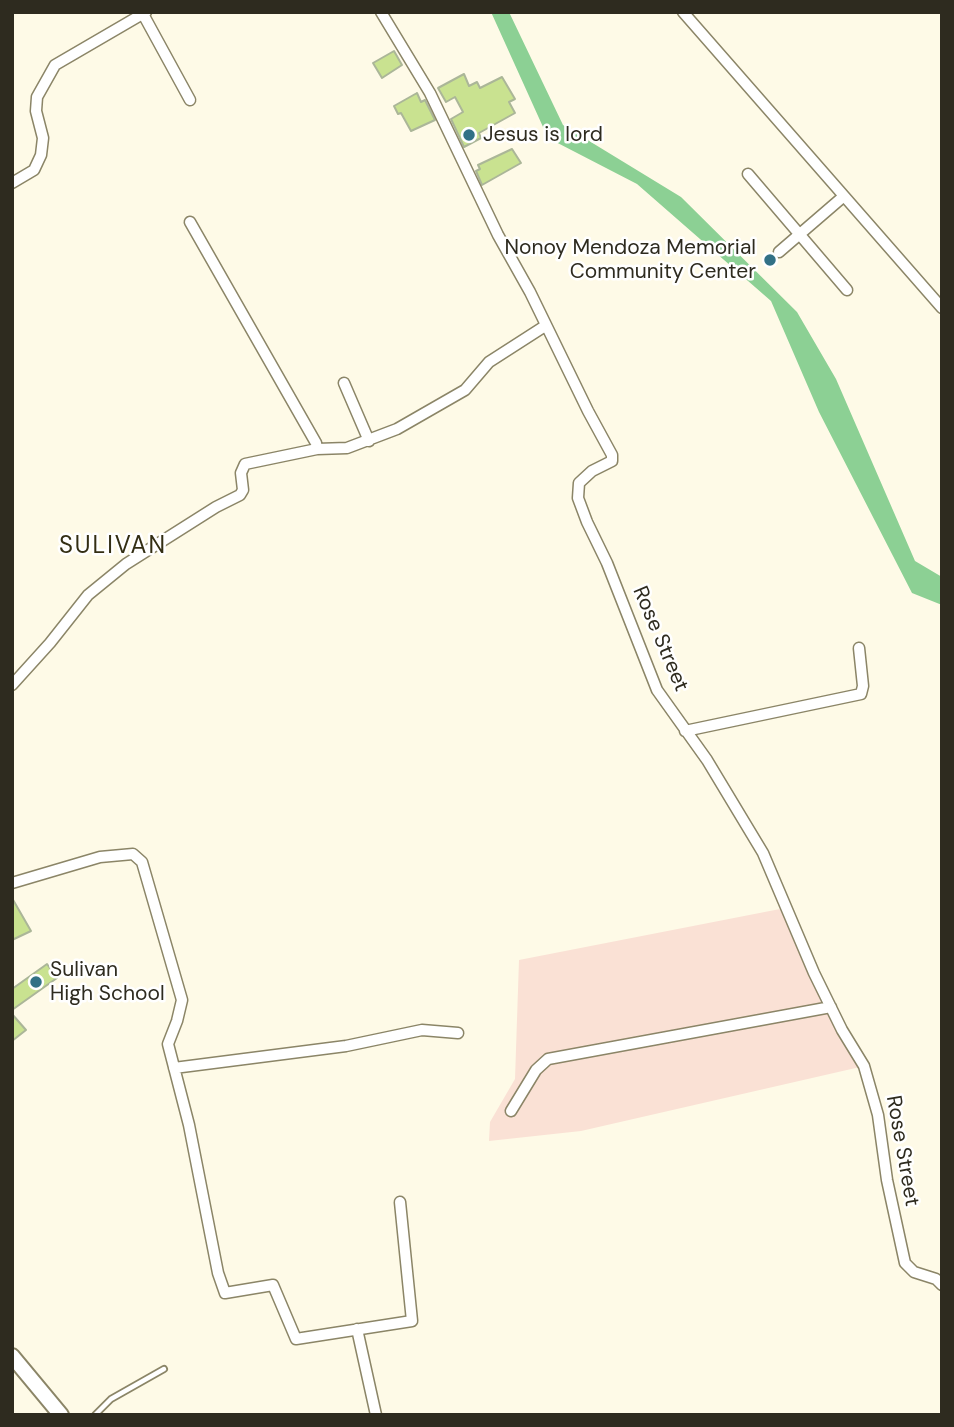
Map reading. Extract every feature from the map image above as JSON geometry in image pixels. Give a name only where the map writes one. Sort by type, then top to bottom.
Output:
[{"type":"main road","points":[[12,1356],[61,1415]]},
{"type":"street","name":"Rose Street","points":[[381,12],[430,93],[498,235],[530,292],[612,455],[612,461],[592,471],[579,483],[578,498],[657,690],[713,769],[763,853],[831,1007],[864,1066],[878,1115],[887,1180],[905,1263],[914,1272],[936,1279],[942,1284]]},
{"type":"street","points":[[683,12],[942,308]]},
{"type":"street","points":[[12,183],[34,170],[41,155],[43,138],[36,111],[37,97],[55,65],[144,13],[190,100]]},
{"type":"street","points":[[748,174],[847,290]]},
{"type":"street","points":[[779,252],[844,196]]},
{"type":"street","points":[[190,222],[317,449]]},
{"type":"street","points":[[12,685],[88,595],[126,564],[240,495],[243,490],[241,473],[245,464],[317,449],[347,448],[397,429],[465,390],[489,362],[545,326]]},
{"type":"street","points":[[344,383],[369,441]]},
{"type":"street","points":[[685,731],[861,694],[863,686],[859,648]]},
{"type":"street","points":[[12,883],[100,858],[133,854],[142,862],[182,1000],[167,1044],[189,1125],[218,1273],[225,1293],[273,1285],[296,1339],[412,1321],[400,1202]]},
{"type":"street","points":[[511,1111],[536,1070],[548,1059],[831,1007]]},
{"type":"street","points":[[174,1068],[346,1046],[422,1030],[458,1033]]},
{"type":"street","points":[[357,1329],[376,1415]]},
{"type":"lane","points":[[95,1415],[111,1399],[164,1369]]},
{"type":"shaded area","points":[[491,12],[509,12],[563,125],[681,197],[797,312],[836,379],[915,561],[942,577],[942,605],[912,593],[819,412],[771,301],[637,184],[548,138]]},
{"type":"shaded area","points":[[780,909],[824,1003],[548,1055],[533,1067],[506,1111],[514,1114],[539,1073],[551,1064],[829,1012],[860,1067],[581,1131],[489,1141],[490,1122],[515,1079],[519,960]]},
{"type":"building","points":[[394,51],[402,65],[382,78],[373,63]]},
{"type":"building","points":[[464,74],[469,86],[477,82],[480,88],[502,77],[515,99],[509,102],[515,113],[479,133],[481,138],[464,147],[451,119],[463,112],[455,97],[446,102],[438,88]]},
{"type":"building","points":[[417,93],[421,102],[425,100],[435,120],[411,131],[394,106]]},
{"type":"building","points":[[512,149],[521,163],[482,185],[476,171],[480,169],[478,165]]},
{"type":"building","points":[[12,898],[31,931],[12,940]]},
{"type":"building","points":[[47,964],[57,978],[12,1010],[12,989]]},
{"type":"building","points":[[12,1014],[26,1030],[12,1041]]},
{"type":"place","name":"Jesus is lord","points":[[469,135]]},
{"type":"place","name":"Nonoy Mendoza Memorial Community Center","points":[[770,260]]},
{"type":"place","name":"Sulivan High School","points":[[36,982]]},
{"type":"district","name":"SULIVAN","points":[[113,547]]}]
